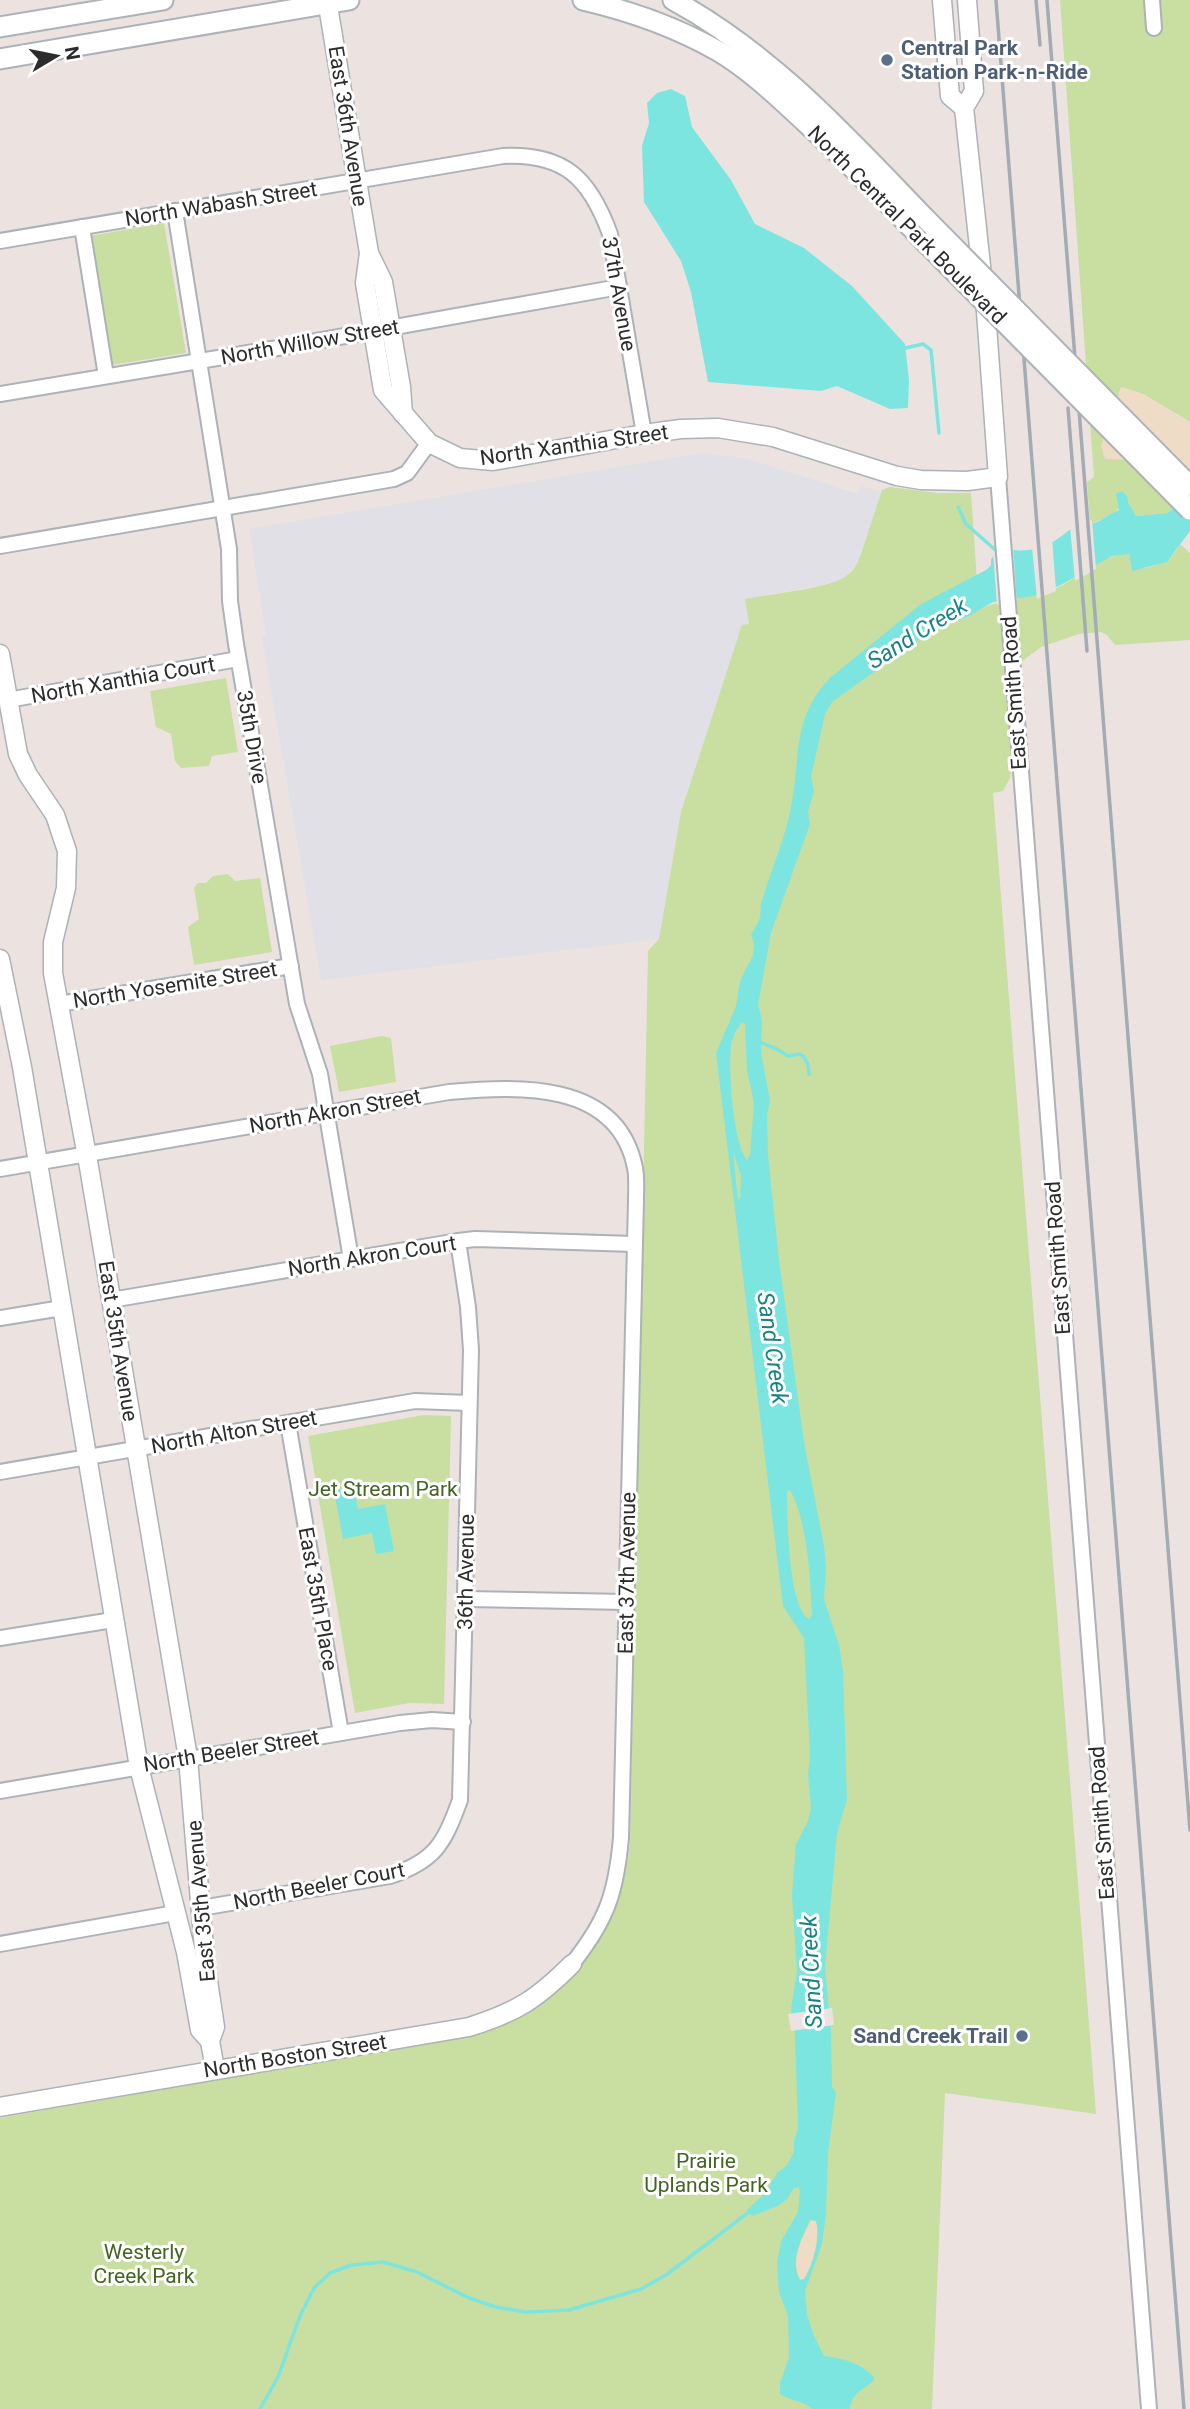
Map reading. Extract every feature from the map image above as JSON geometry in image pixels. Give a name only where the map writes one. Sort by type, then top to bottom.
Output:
[{"type":"main road","points":[[0,27],[163,0]]},
{"type":"main road","points":[[0,59],[349,0]]},
{"type":"main road","name":"North Central Park Boulevard","points":[[583,0],[621,10],[676,30],[736,63],[777,95],[855,168],[1190,510]]},
{"type":"main road","name":"North Central Park Boulevard","points":[[673,0],[719,27],[771,65],[821,110],[1190,486]]},
{"type":"street","name":"East Smith Road","points":[[942,0],[950,96],[964,108]]},
{"type":"street","name":"East Smith Road","points":[[967,0],[974,91],[964,108],[986,312],[1149,2409]]},
{"type":"street","points":[[1152,0],[1154,28]]},
{"type":"street","name":"East 36th Avenue","points":[[327,2],[369,253],[365,283],[383,390],[429,443]]},
{"type":"street","name":"North Wabash Street","points":[[0,241],[503,156],[533,157],[565,168]]},
{"type":"street","name":"37th Avenue","points":[[565,168],[582,181],[599,205],[610,234],[644,434]]},
{"type":"street","name":"35th Drive","points":[[175,211],[231,565],[231,618],[300,1019],[316,1058],[351,1259]]},
{"type":"street","points":[[82,227],[106,376]]},
{"type":"street","name":"East 36th Avenue","points":[[369,253],[383,282],[403,414]]},
{"type":"street","name":"North Willow Street","points":[[0,394],[199,362],[619,287]]},
{"type":"street","name":"North Xanthia Street","points":[[429,443],[460,458],[485,461],[699,427],[737,429],[773,437],[887,473],[921,480],[967,481],[998,477]]},
{"type":"street","points":[[0,546],[394,479],[407,473],[429,443]]},
{"type":"street","name":"East 35th Avenue","points":[[0,654],[18,754],[28,775],[55,815],[67,851],[66,888],[52,955],[188,1758],[205,1961],[215,2027],[210,2041],[215,2069]]},
{"type":"street","name":"North Xanthia Court","points":[[8,700],[239,659]]},
{"type":"street","name":"East 35th Avenue","points":[[0,959],[6,1016],[38,1162],[139,1767],[191,1979],[200,2030],[210,2041]]},
{"type":"street","name":"North Yosemite Street","points":[[59,1004],[291,966]]},
{"type":"street","name":"North Akron Street","points":[[0,1169],[449,1092],[485,1089],[564,1094],[587,1103],[606,1116],[622,1134],[635,1169]]},
{"type":"street","name":"East 37th Avenue","points":[[572,1964],[594,1937],[608,1909],[618,1874],[621,1838],[635,1169]]},
{"type":"street","name":"North Akron Court","points":[[111,1300],[475,1239],[634,1244]]},
{"type":"street","name":"36th Avenue","points":[[432,1854],[448,1832],[460,1800],[470,1322],[458,1241]]},
{"type":"street","points":[[0,1318],[62,1308]]},
{"type":"street","name":"North Alton Street","points":[[0,1472],[415,1401],[469,1403]]},
{"type":"street","name":"East 35th Place","points":[[288,1423],[341,1733]]},
{"type":"street","points":[[465,1599],[627,1602]]},
{"type":"street","points":[[0,1639],[113,1620]]},
{"type":"street","name":"North Beeler Street","points":[[0,1791],[400,1723],[432,1720],[463,1722]]},
{"type":"street","name":"North Beeler Court","points":[[201,1908],[390,1877],[412,1869],[432,1854]]},
{"type":"street","points":[[0,1944],[175,1913]]},
{"type":"street","name":"North Boston Street","points":[[0,2107],[469,2027],[502,2017],[528,2003],[548,1989],[572,1964]]},
{"type":"shaded area","points":[[701,453],[745,458],[858,494],[861,486],[881,492],[858,563],[846,576],[832,583],[745,599],[749,624],[742,626],[681,812],[659,939],[321,980],[262,637],[266,635],[249,529]]},
{"type":"green space","points":[[1060,0],[1190,0],[1190,422],[1143,394],[1121,387],[1133,459],[1176,506],[1167,513],[1135,516],[1128,502],[1106,518],[1090,524],[1087,482],[1094,477]]},
{"type":"green space","points":[[164,223],[186,353],[112,365],[90,236]]},
{"type":"green space","name":"Prairie Uplands Park","points":[[890,487],[937,493],[971,493],[979,610],[1059,587],[1110,557],[1129,554],[1132,570],[1154,566],[1166,560],[1180,544],[1190,553],[1190,640],[1115,645],[1101,632],[1079,634],[1041,647],[1004,675],[1013,763],[1010,778],[1003,791],[993,793],[1096,2114],[945,2093],[932,2409],[0,2409],[0,2118],[476,2035],[508,2022],[561,1986],[583,1964],[614,1910],[624,1878],[630,1844],[648,951],[659,939],[681,812],[742,625],[749,624],[745,599],[813,588],[838,581],[849,574],[860,557],[882,490]]},
{"type":"green space","points":[[226,678],[238,752],[212,756],[209,766],[181,768],[175,761],[171,734],[156,727],[150,691]]},
{"type":"green space","points":[[228,874],[235,881],[260,878],[272,952],[194,965],[188,927],[199,919],[194,888],[198,883],[206,883],[213,876]]},
{"type":"green space","points":[[382,1036],[391,1038],[396,1082],[339,1092],[330,1046]]},
{"type":"green space","name":"Jet Stream Park","points":[[424,1415],[451,1416],[444,1704],[409,1703],[355,1713],[308,1436]]},
{"type":"sand","points":[[1121,387],[1143,394],[1190,422],[1190,495],[1133,460],[1105,459],[1101,446]]},
{"type":"sand","points":[[811,2220],[816,2221],[817,2228],[815,2251],[804,2279],[800,2280],[797,2257]]},
{"type":"water","points":[[671,89],[685,96],[692,127],[731,180],[755,224],[804,248],[852,286],[905,344],[909,380],[908,408],[890,409],[837,386],[821,391],[708,382],[691,292],[681,261],[644,202],[642,146],[649,123],[647,103],[657,93]]},
{"type":"water","name":"Sand Creek","points":[[1122,491],[1127,496],[1136,516],[1167,513],[1190,495],[1190,531],[1167,562],[1132,571],[1129,554],[1112,556],[1059,586],[1033,596],[993,602],[969,616],[930,632],[832,702],[825,714],[811,777],[814,791],[808,812],[810,824],[771,933],[758,1005],[762,1020],[761,1052],[770,1101],[767,1115],[768,1155],[779,1260],[804,1442],[824,1546],[824,1599],[839,1645],[843,1671],[847,1800],[837,1833],[825,1967],[831,2033],[832,2087],[836,2092],[828,2153],[822,2244],[805,2291],[807,2314],[824,2356],[851,2362],[874,2377],[874,2380],[856,2395],[850,2409],[812,2409],[780,2394],[780,2383],[789,2357],[788,2316],[779,2292],[777,2263],[781,2241],[798,2212],[800,2191],[798,2187],[794,2188],[778,2206],[752,2216],[747,2210],[766,2192],[777,2173],[787,2165],[794,2152],[798,2128],[795,2035],[791,2009],[797,1971],[792,1895],[796,1844],[808,1821],[811,1808],[808,1775],[810,1754],[804,1638],[783,1606],[716,1053],[736,1006],[740,981],[753,955],[754,943],[751,935],[760,918],[761,904],[788,819],[803,723],[818,692],[831,677],[921,604],[986,570],[1001,548],[1029,550],[1045,546],[1074,528],[1098,522],[1119,510],[1116,494]],"holes":[[[742,1022],[745,1024],[747,1070],[754,1103],[750,1155],[747,1160],[738,1138],[731,1084],[732,1041]],[[733,1152],[741,1176],[738,1200]],[[790,1490],[796,1503],[804,1534],[812,1615],[809,1619],[802,1611],[793,1580],[788,1539],[787,1491]],[[810,2220],[816,2221],[817,2243],[813,2259],[804,2279],[800,2280],[796,2265],[800,2242]]]},
{"type":"water","points":[[354,1487],[358,1509],[385,1504],[394,1551],[376,1554],[372,1533],[343,1539],[334,1491]]},
{"type":"pier","points":[[1092,520],[1096,569],[1075,581],[1070,526]]},
{"type":"pier","points":[[1052,538],[1056,591],[1037,599],[1032,547]]},
{"type":"pier","points":[[1002,545],[1013,547],[1017,603],[997,605],[993,552]]},
{"type":"pier","points":[[832,2008],[834,2025],[791,2031],[788,2014]]},
{"type":"waterway","points":[[901,349],[923,344],[931,350],[939,433]]},
{"type":"waterway","points":[[958,507],[966,524],[1000,554]]},
{"type":"waterway","points":[[759,1042],[788,1056],[803,1056],[808,1064],[809,1074]]},
{"type":"waterway","points":[[260,2409],[278,2377],[300,2316],[314,2288],[330,2273],[352,2265],[383,2262],[417,2272],[469,2298],[496,2307],[525,2312],[569,2310],[641,2289],[666,2275],[753,2209]]},
{"type":"railway","points":[[996,0],[1184,2409]]},
{"type":"railway","points":[[1036,0],[1040,45]]},
{"type":"railway","points":[[1047,0],[1190,1830]]},
{"type":"railway","points":[[1068,408],[1087,651]]},
{"type":"place","name":"Central Park Station Park-n-Ride","points":[[887,60]]},
{"type":"place","name":"Sand Creek Trail","points":[[1022,2036]]},
{"type":"park label","name":"Westerly Creek Park","points":[[144,2264]]}]
